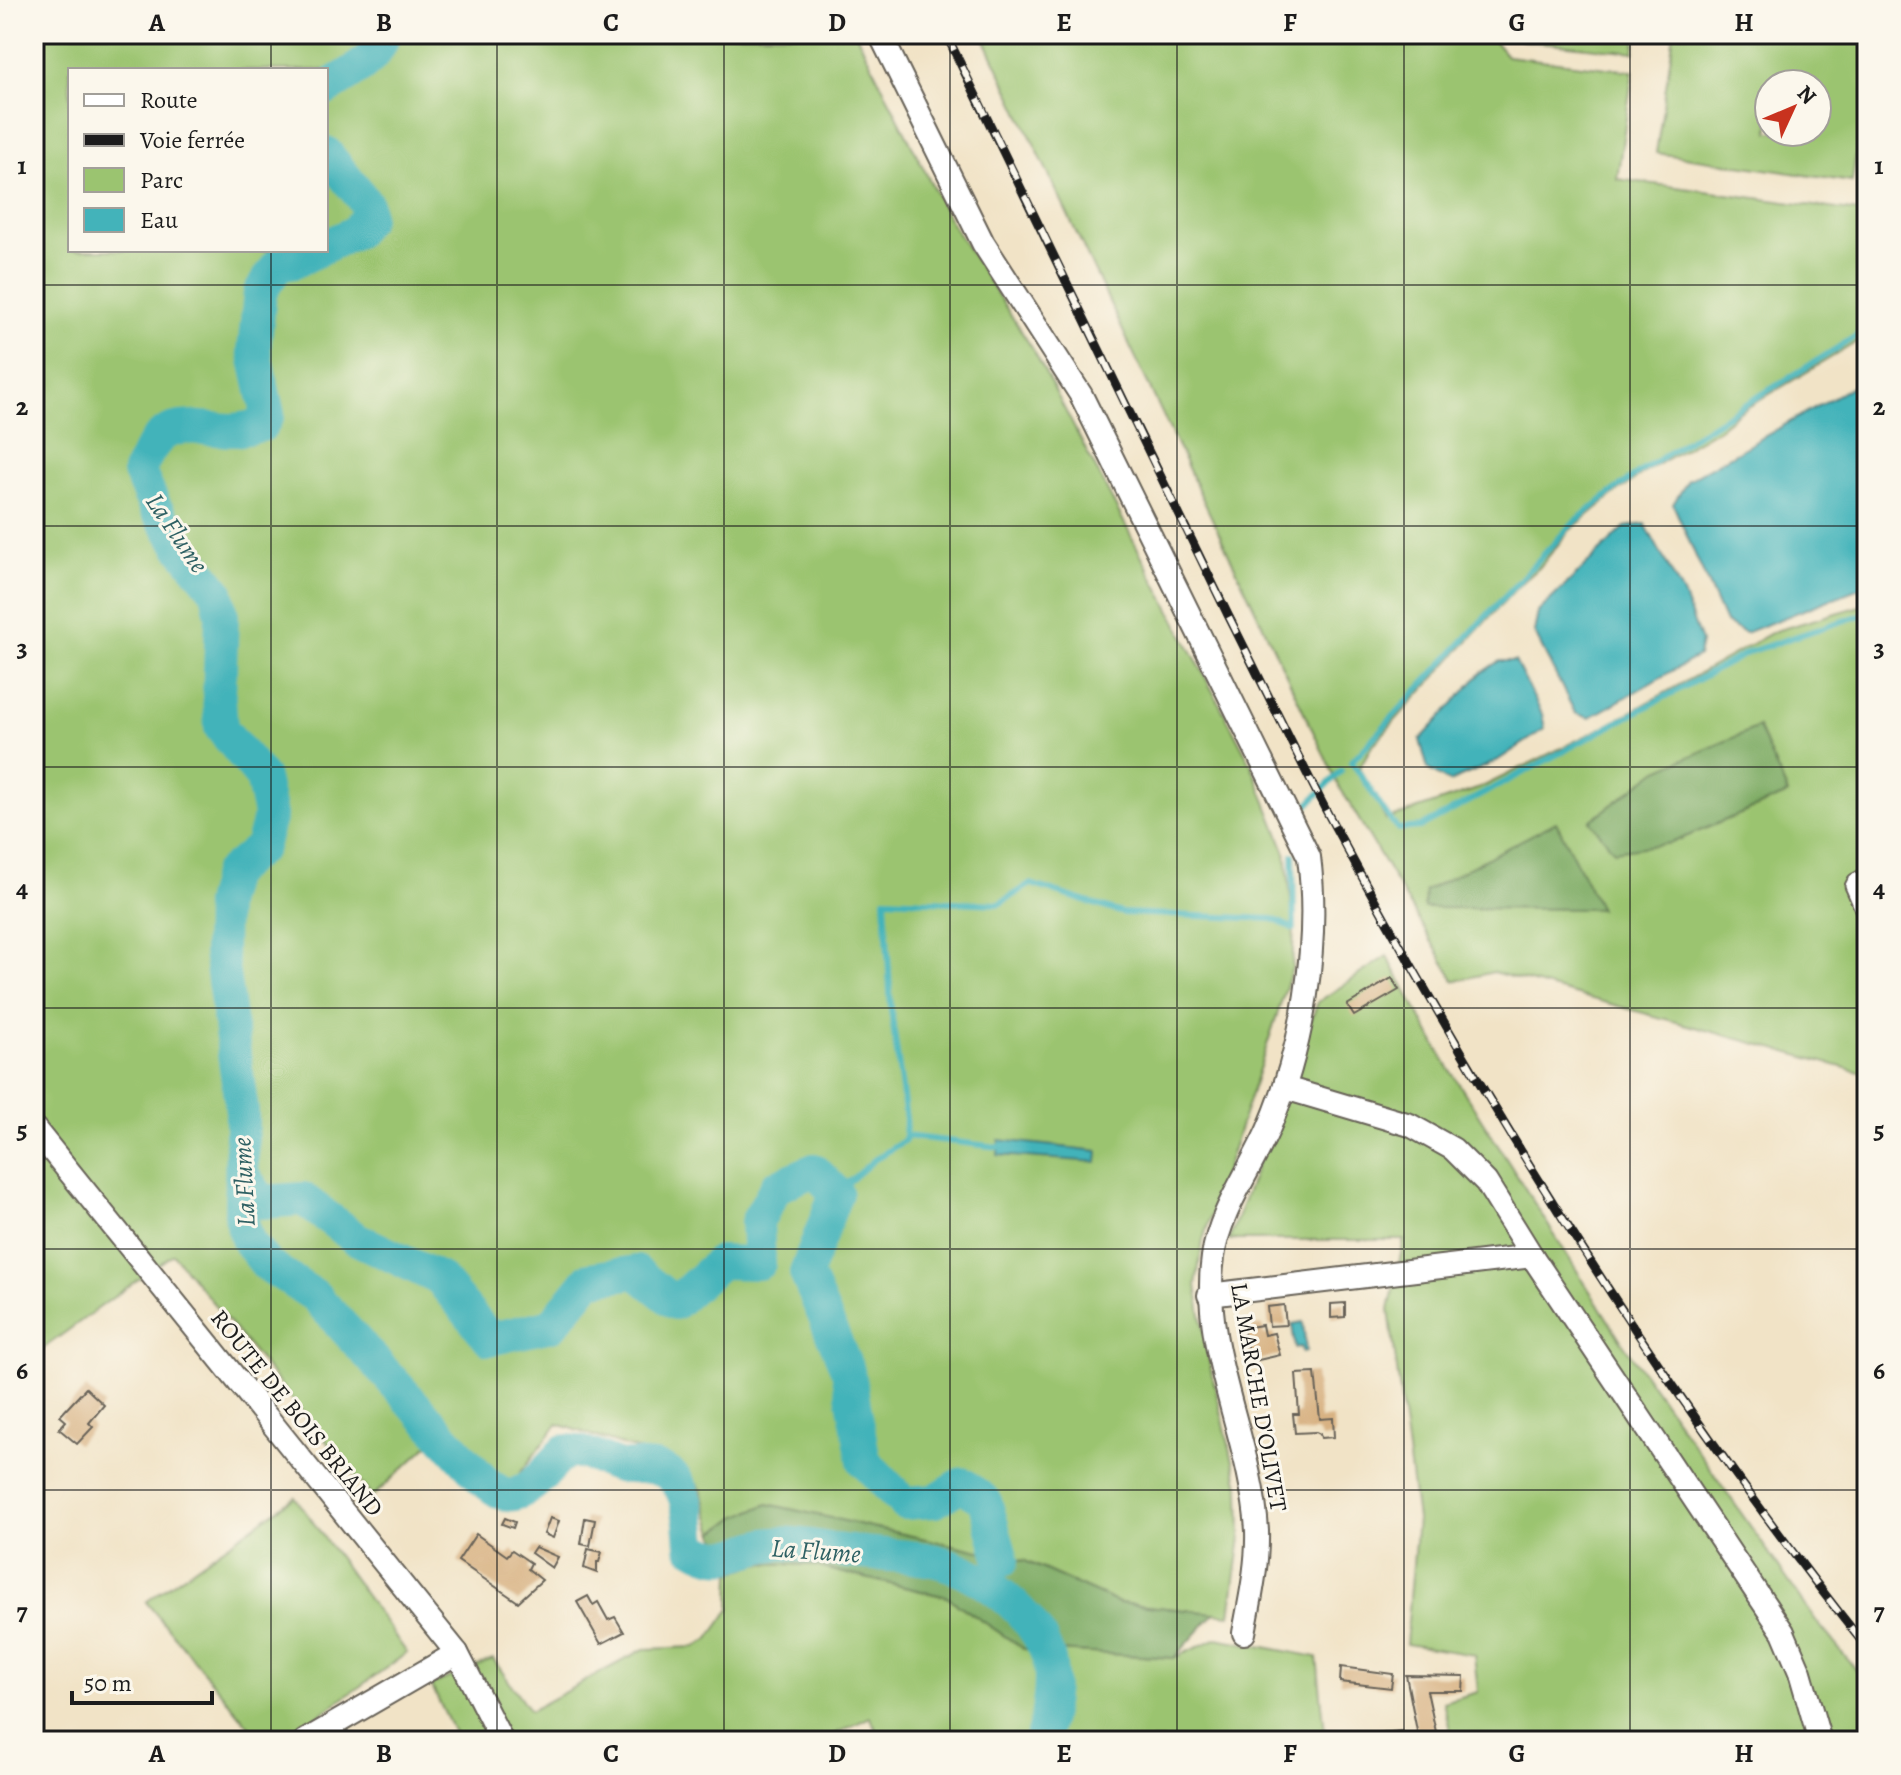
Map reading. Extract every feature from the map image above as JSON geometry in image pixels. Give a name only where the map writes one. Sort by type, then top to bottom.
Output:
[{"type":"street","name":"LA MARCHE D'OLIVET","points":[[880,34],[983,243],[1081,395],[1309,857],[1314,896],[1312,944],[1285,1088],[1227,1213],[1213,1253],[1209,1295],[1257,1530],[1256,1560],[1244,1633]]},
{"type":"street","points":[[1285,1088],[1410,1125],[1453,1149],[1486,1182],[1783,1632],[1800,1672],[1820,1741]]},
{"type":"street","name":"ROUTE DE BOIS BRIAND","points":[[34,1128],[457,1653],[502,1741]]},
{"type":"street","points":[[1209,1295],[1532,1256]]},
{"type":"street","points":[[305,1741],[457,1653]]},
{"type":"lane","points":[[1867,873],[1854,880],[1851,886],[1867,923]]},
{"type":"green space","points":[[34,34],[856,34],[950,221],[1034,351],[1251,764],[1286,853],[1294,929],[1292,969],[1203,1240],[1196,1285],[1210,1366],[1240,1490],[1241,1538],[1230,1615],[1119,1603],[1025,1561],[736,1517],[714,1533],[701,1489],[680,1464],[558,1424],[510,1486],[450,1425],[372,1497],[173,1254],[34,1355]]},
{"type":"green space","points":[[982,34],[1489,34],[1507,56],[1633,71],[1617,179],[1867,213],[1867,336],[1648,470],[1569,531],[1539,568],[1517,587],[1372,746],[1359,768],[1386,820],[1480,788],[1606,726],[1775,631],[1867,604],[1867,1074],[1493,972],[1455,981],[1339,786]],"holes":[[[1758,727],[1788,794],[1671,843]]]},
{"type":"green space","points":[[1516,34],[1637,34],[1634,52],[1521,40]]},
{"type":"green space","points":[[1674,34],[1867,34],[1867,74],[1852,182],[1656,153]]},
{"type":"green space","points":[[1758,727],[1788,794],[1671,843],[1614,851],[1590,821],[1658,770]]},
{"type":"green space","points":[[1556,822],[1600,909],[1424,908],[1425,891]]},
{"type":"green space","points":[[1387,956],[1444,1060],[1622,1342],[1817,1622],[1867,1683],[1867,1741],[1453,1741],[1443,1702],[1478,1692],[1474,1655],[1406,1644],[1417,1519],[1389,1310],[1404,1240],[1229,1240],[1318,1002]]},
{"type":"green space","points":[[295,1497],[407,1653],[283,1741],[261,1741],[146,1602]]},
{"type":"green space","points":[[768,1504],[1025,1561],[1119,1603],[1215,1613],[1174,1658],[1024,1649],[947,1597],[810,1565],[759,1563],[731,1573],[714,1533],[736,1517]]},
{"type":"green space","points":[[759,1563],[810,1565],[947,1597],[1024,1649],[1174,1658],[1217,1638],[1317,1657],[1326,1741],[883,1741],[870,1717],[821,1741],[458,1741],[431,1685],[493,1659],[530,1711],[644,1649],[695,1647],[708,1640],[730,1609],[731,1573]]},
{"type":"water","points":[[1867,378],[1867,585],[1745,633],[1725,623],[1673,504],[1688,480]]},
{"type":"water","points":[[1645,524],[1683,594],[1701,642],[1698,656],[1589,718],[1575,713],[1534,632],[1538,612],[1625,527]]},
{"type":"water","points":[[1499,661],[1515,661],[1542,714],[1545,729],[1495,762],[1449,782],[1428,769],[1420,740],[1481,673]]},
{"type":"water","points":[[999,1140],[1098,1151],[1097,1162],[998,1155]]},
{"type":"water","points":[[1303,1322],[1306,1351],[1302,1352],[1301,1347],[1295,1348],[1292,1324]]},
{"type":"building","points":[[1392,978],[1399,990],[1354,1016],[1347,1005]]},
{"type":"building","points":[[1345,1303],[1345,1317],[1331,1318],[1331,1304]]},
{"type":"building","points":[[1284,1305],[1286,1325],[1269,1326],[1267,1307]]},
{"type":"building","points":[[1262,1325],[1264,1335],[1274,1333],[1280,1355],[1250,1362],[1243,1328]]},
{"type":"building","points":[[1315,1373],[1320,1419],[1333,1418],[1334,1437],[1321,1438],[1316,1432],[1295,1433],[1293,1414],[1299,1414],[1296,1374]]},
{"type":"building","points":[[86,1388],[104,1405],[89,1423],[93,1427],[77,1444],[59,1429],[66,1421],[60,1416]]},
{"type":"building","points":[[505,1518],[515,1522],[513,1528],[502,1524]]},
{"type":"building","points":[[550,1518],[559,1521],[553,1538],[544,1534]]},
{"type":"building","points":[[585,1518],[595,1520],[590,1546],[581,1544]]},
{"type":"building","points":[[476,1534],[507,1556],[512,1550],[531,1563],[528,1569],[542,1580],[518,1602],[458,1561]]},
{"type":"building","points":[[535,1547],[558,1557],[552,1568],[531,1553]]},
{"type":"building","points":[[588,1549],[602,1552],[597,1562],[597,1573],[584,1568]]},
{"type":"building","points":[[588,1596],[593,1605],[598,1602],[608,1620],[615,1617],[624,1632],[601,1644],[577,1602]]},
{"type":"building","points":[[1341,1667],[1393,1674],[1391,1688],[1340,1682]]},
{"type":"building","points":[[1406,1675],[1464,1676],[1463,1691],[1427,1691],[1436,1732],[1418,1736]]},
{"type":"building","points":[[1401,1731],[1402,1740],[1380,1741],[1379,1733]]},
{"type":"building","points":[[1449,1734],[1451,1741],[1423,1741],[1423,1740]]},
{"type":"waterway","name":"La Flume","points":[[328,88],[369,60],[383,34]]},
{"type":"waterway","name":"La Flume","points":[[328,156],[366,203],[367,217],[355,232],[328,245]]},
{"type":"waterway","name":"La Flume","points":[[314,252],[294,262],[278,265],[260,292],[254,350],[268,414],[262,425],[235,430],[174,429],[156,442],[139,472],[156,509],[217,592],[222,616],[221,728],[262,778],[270,815],[261,847],[229,874],[221,904],[220,952],[242,1111],[241,1219],[248,1241],[267,1265],[315,1296],[483,1480],[502,1493],[514,1494],[530,1486],[565,1451],[581,1452],[618,1466],[655,1468],[675,1479],[686,1500],[692,1546],[704,1553],[724,1557],[781,1543],[915,1557],[953,1566],[988,1584],[1031,1625],[1048,1657],[1050,1699],[1041,1741]]},
{"type":"waterway","points":[[1867,329],[1679,446],[1571,525],[1351,762],[1398,829],[1421,827],[1749,652],[1867,613]]},
{"type":"waterway","points":[[1300,813],[1341,771]]},
{"type":"waterway","points":[[836,1193],[874,1160],[905,1140],[906,1119],[891,1010],[885,899],[999,904],[1031,884],[1122,913],[1273,919],[1294,929],[1293,855]]},
{"type":"waterway","points":[[905,1136],[998,1147]]},
{"type":"waterway","points":[[242,1174],[262,1202],[303,1199],[355,1238],[440,1279],[490,1339],[552,1325],[589,1279],[636,1272],[675,1303],[720,1262],[759,1263],[757,1222],[776,1187],[814,1170],[836,1193],[806,1273],[848,1371],[864,1461],[904,1503],[935,1501],[962,1484],[985,1501],[1002,1560]]},
{"type":"railway","points":[[946,34],[1303,766],[1388,925],[1513,1139],[1647,1348],[1791,1550],[1867,1648]]}]
